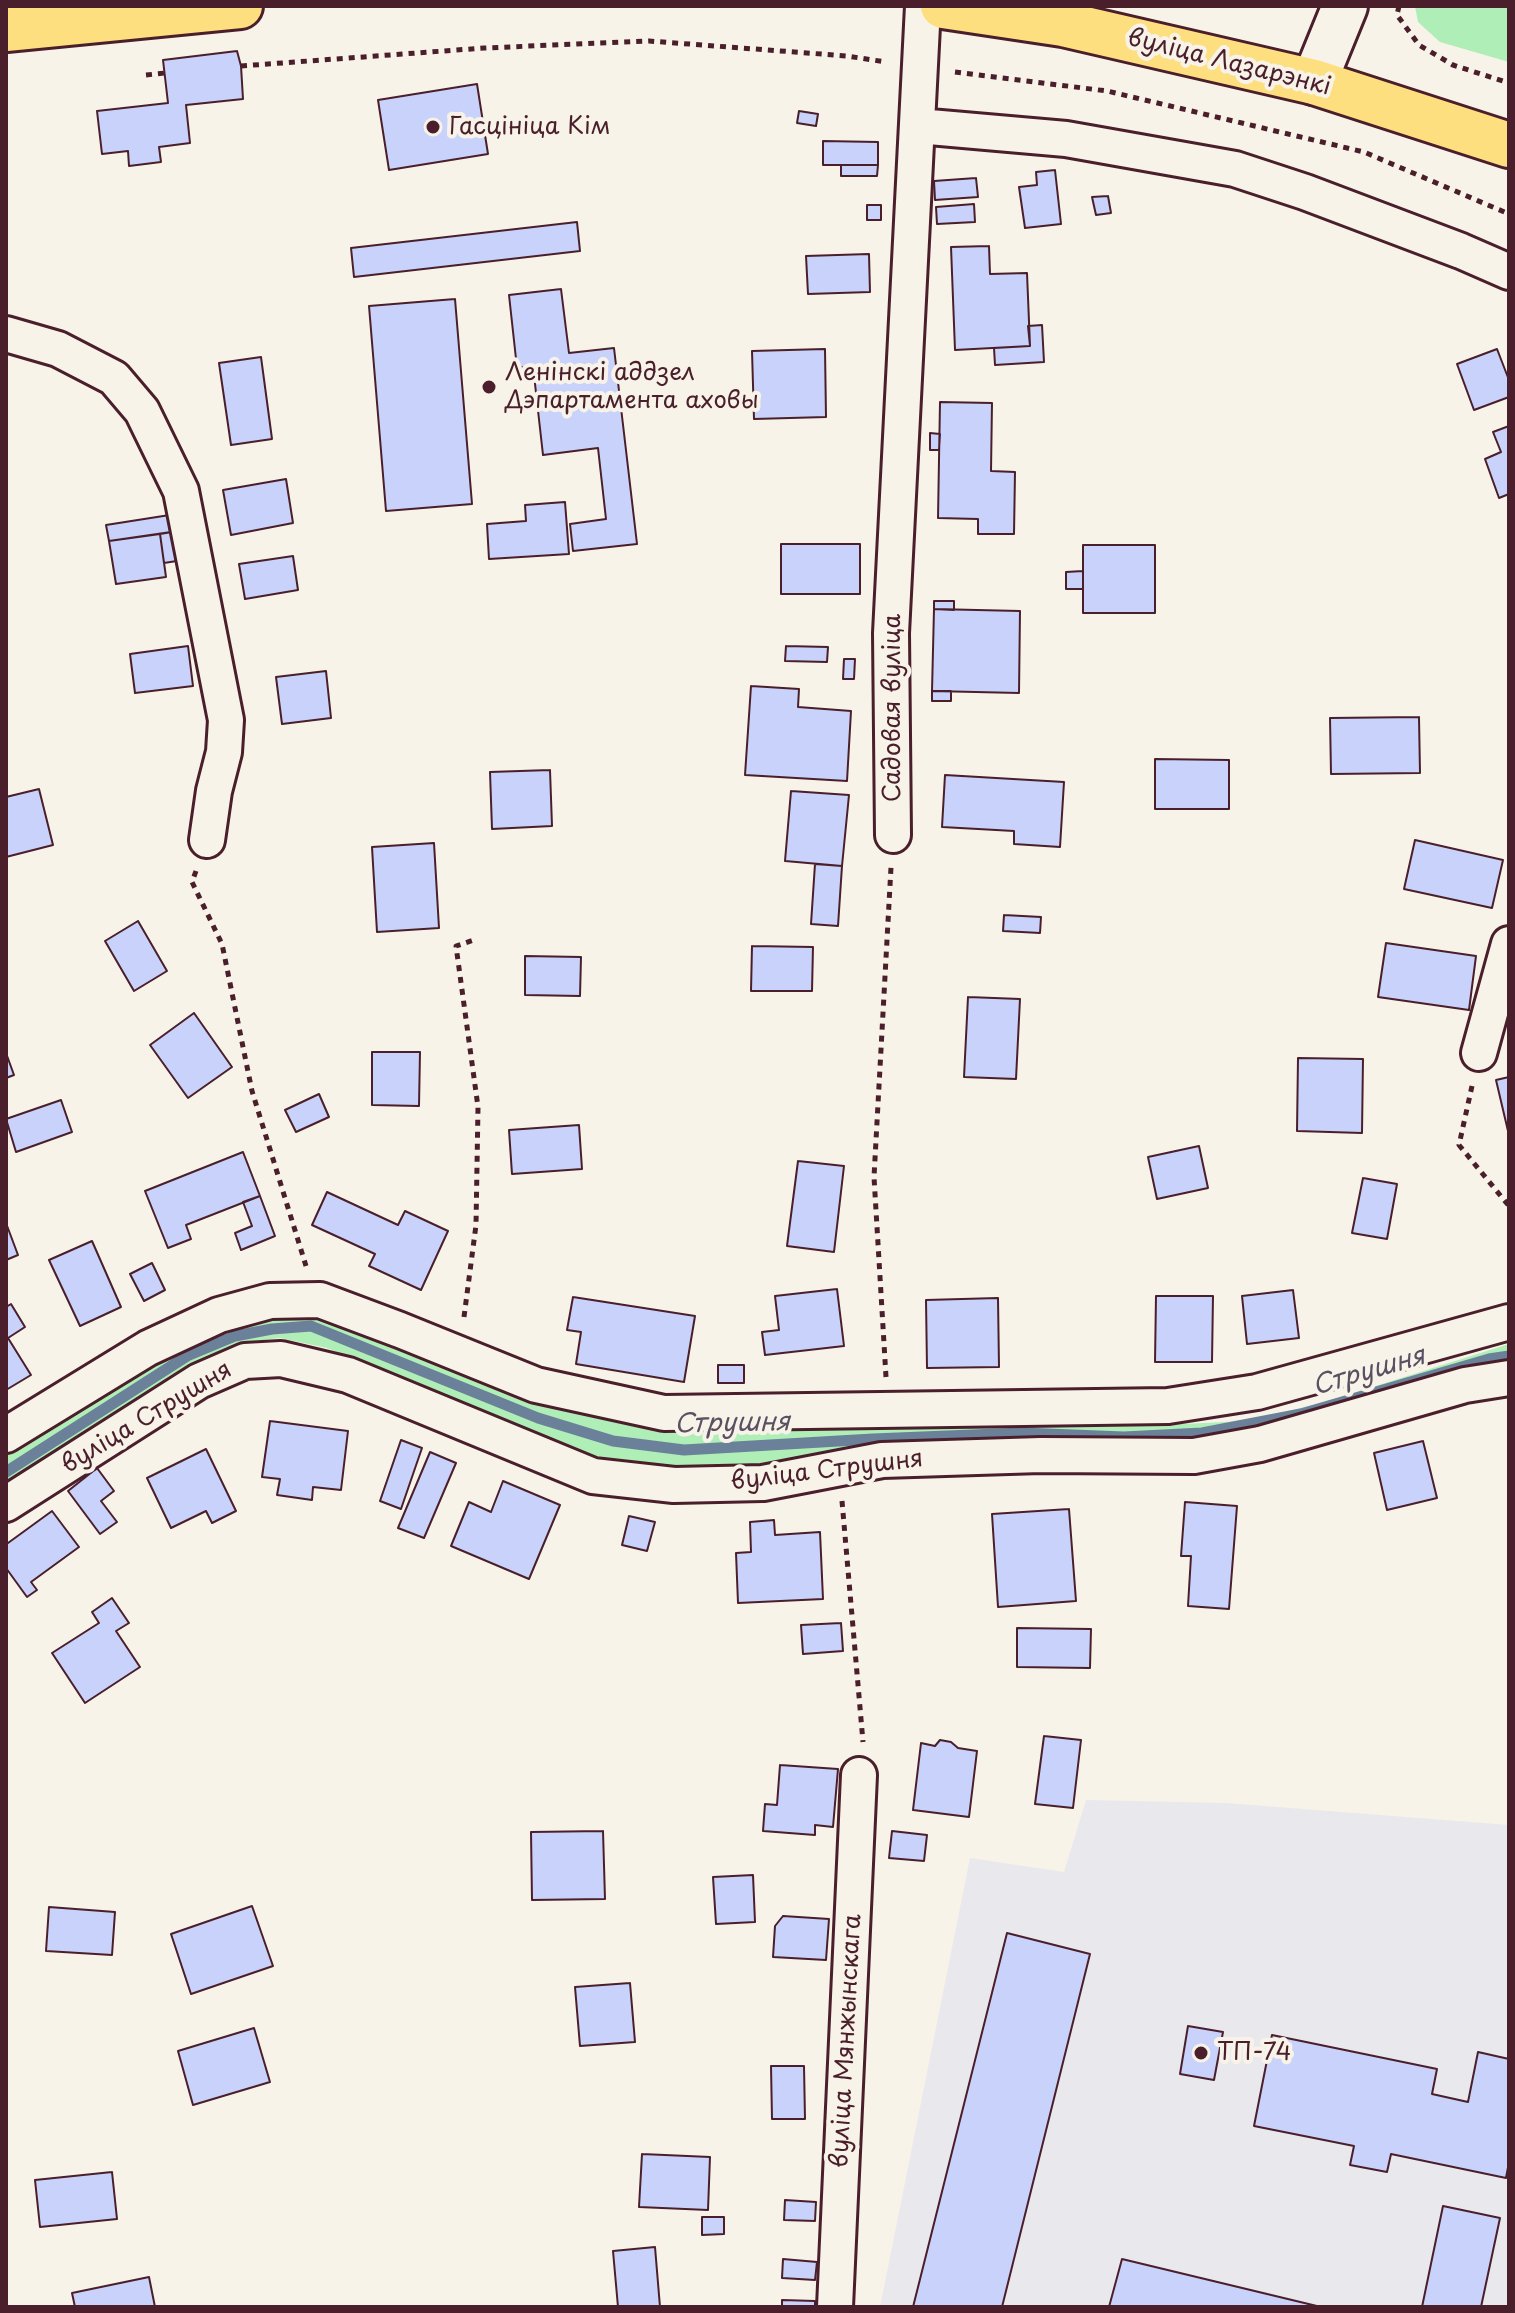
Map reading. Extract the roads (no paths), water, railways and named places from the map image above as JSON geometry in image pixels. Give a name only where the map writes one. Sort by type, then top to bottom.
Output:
[{"type":"main road","points":[[6,29],[240,6]]},
{"type":"main road","name":"вуліца Лазарэнкі","points":[[943,6],[1063,24],[1314,82],[1509,145]]},
{"type":"street","name":"Садовая вуліца","points":[[893,835],[891,633],[923,6]]},
{"type":"street","points":[[1314,82],[1345,6]]},
{"type":"street","points":[[918,126],[1066,139],[1235,169],[1305,192],[1509,272]]},
{"type":"street","points":[[6,334],[58,349],[114,378],[142,411],[181,491],[226,720],[224,752],[214,791],[207,840]]},
{"type":"street","points":[[1479,1053],[1509,944]]},
{"type":"street","name":"вуліца Струшня","points":[[6,1435],[148,1348],[219,1315],[270,1301],[320,1300],[536,1385],[664,1413],[1168,1406],[1257,1392],[1509,1322]]},
{"type":"street","name":"вуліца Струшня","points":[[6,1504],[199,1381],[245,1361],[281,1359],[348,1375],[593,1476],[674,1485],[763,1483],[882,1460],[1041,1455],[1194,1456],[1260,1444],[1465,1385],[1509,1378]]},
{"type":"street","name":"вуліца Мянжынскага","points":[[835,2307],[859,1775]]},
{"type":"waterway","name":"Струшня","points":[[6,1472],[187,1356],[235,1336],[272,1329],[311,1326],[538,1418],[613,1441],[684,1450],[1022,1433],[1124,1437],[1202,1433],[1301,1414],[1489,1359],[1509,1356]]},
{"type":"place","name":"Гасцініца Кім","points":[[433,127]]},
{"type":"place","name":"Ленінскі аддзел Дэпартамента аховы","points":[[489,387]]},
{"type":"place","name":"ТП-74","points":[[1201,2053]]}]
